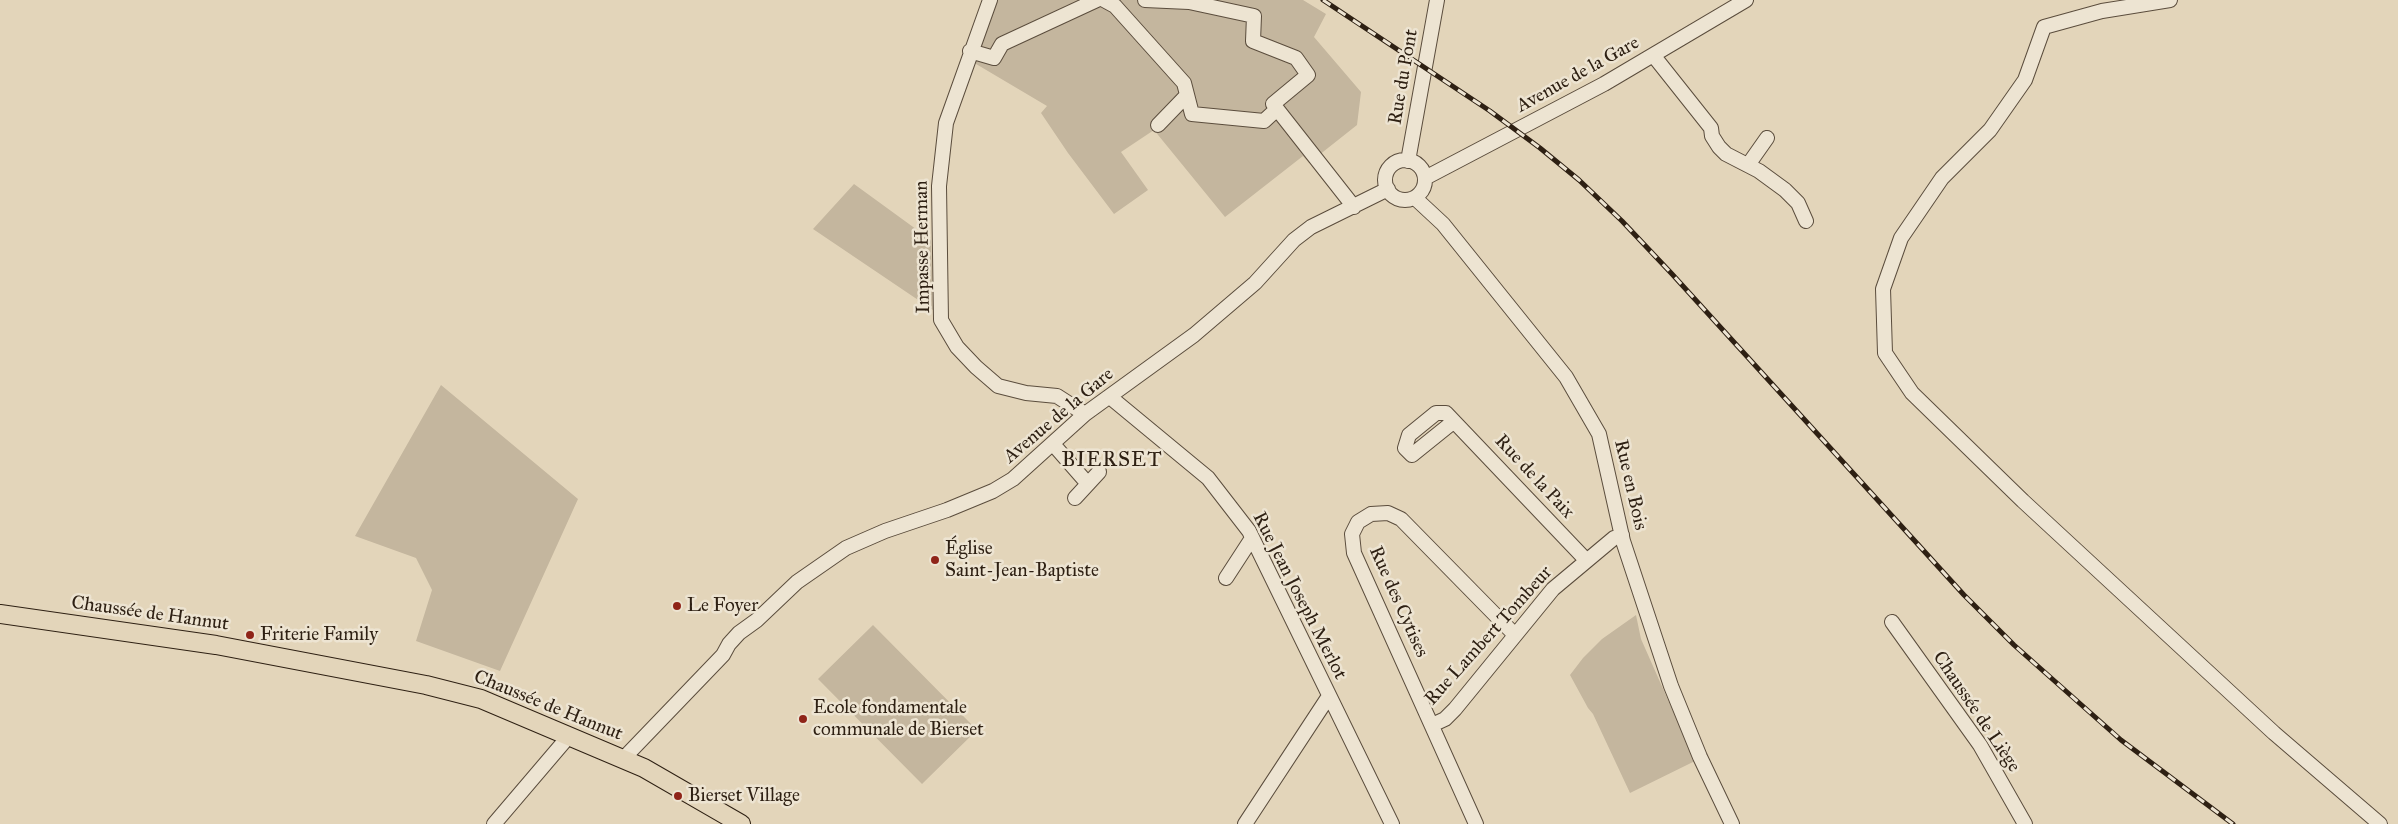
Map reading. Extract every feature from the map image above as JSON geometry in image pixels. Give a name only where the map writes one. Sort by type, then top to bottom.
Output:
[{"type":"main road","name":"Chaussée de Hannut","points":[[0,614],[216,645],[426,685],[481,699],[644,768],[741,824]]},
{"type":"street","name":"Impasse Herman","points":[[990,0],[970,51],[946,123],[939,186],[941,320],[957,347],[976,368],[998,386],[1026,393],[1057,396],[1085,414]]},
{"type":"street","points":[[970,51],[994,58],[1002,44],[1097,0]]},
{"type":"street","points":[[1110,3],[1128,0]]},
{"type":"street","points":[[1145,0],[1189,2],[1254,16],[1253,41],[1296,58],[1308,75],[1273,104],[1354,206]]},
{"type":"street","name":"Rue du Pont","points":[[1408,160],[1437,0]]},
{"type":"street","name":"Avenue de la Gare","points":[[1425,178],[1587,93],[1746,0]]},
{"type":"street","points":[[2170,0],[2102,11],[2044,27],[2026,80],[1990,130],[1942,178],[1901,238],[1883,289],[1885,353],[1912,393],[2023,501],[2274,733],[2380,824]]},
{"type":"street","points":[[1110,3],[1184,84],[1192,114],[1264,120],[1278,109]]},
{"type":"street","points":[[1653,55],[1711,128],[1712,136],[1719,147],[1726,154],[1748,165],[1785,190],[1798,203],[1806,221]]},
{"type":"street","points":[[1158,125],[1187,95]]},
{"type":"street","points":[[1748,165],[1767,138]]},
{"type":"street","points":[[1408,160],[1418,165],[1425,178],[1423,190],[1414,198],[1406,200],[1397,198],[1388,189],[1386,175],[1389,169],[1400,161],[1408,160]]},
{"type":"street","name":"Avenue de la Gare","points":[[623,759],[723,655],[739,633],[757,620],[797,582],[846,548],[885,531],[947,510],[1013,479],[1085,414],[1194,335],[1255,283],[1294,240],[1311,227],[1388,189]]},
{"type":"street","name":"Rue en Bois","points":[[1414,198],[1443,224],[1566,377],[1598,434],[1622,535],[1671,686],[1700,757],[1732,824]]},
{"type":"street","name":"Rue Jean Joseph Merlot","points":[[1110,397],[1208,478],[1252,538],[1392,824]]},
{"type":"street","name":"Rue de la Paix","points":[[1453,422],[1461,426],[1586,560]]},
{"type":"street","points":[[1053,444],[1088,484]]},
{"type":"street","points":[[1075,498],[1099,472]]},
{"type":"street","name":"Rue des Cytises","points":[[1476,824],[1354,553],[1352,534],[1358,522],[1371,514],[1388,513],[1401,519],[1515,635]]},
{"type":"street","name":"Rue Lambert Tombeur","points":[[1432,725],[1446,719],[1553,590],[1586,560],[1614,538],[1622,535]]},
{"type":"street","points":[[1226,578],[1252,538]]},
{"type":"street","name":"Chaussée de Liège","points":[[1892,622],[1980,745],[2025,824]]},
{"type":"street","points":[[1245,824],[1329,696]]},
{"type":"street","points":[[494,824],[569,736]]},
{"type":"shaded area","points":[[994,0],[1303,0],[1326,14],[1314,37],[1361,92],[1357,125],[1309,163],[1303,156],[1225,217],[1154,130],[1121,152],[1148,190],[1114,214],[1068,153],[1041,113],[1047,106],[971,61]]},
{"type":"shaded area","points":[[854,184],[931,240],[933,310],[813,229]]},
{"type":"shaded area","points":[[441,385],[578,499],[500,671],[416,641],[432,590],[416,558],[355,536]]},
{"type":"shaded area","points":[[1636,615],[1641,639],[1695,761],[1630,793],[1593,714],[1570,675],[1583,658],[1602,639]]},
{"type":"shaded area","points":[[873,625],[977,730],[922,784],[818,679]]},
{"type":"railway","points":[[1323,0],[1490,111],[1579,180],[1622,221],[1672,274],[1964,595],[2014,645],[2121,740],[2233,824]]},
{"type":"place","name":"Église Saint-Jean-Baptiste","points":[[935,560]]},
{"type":"place","name":"Le Foyer","points":[[677,606]]},
{"type":"place","name":"Friterie Family","points":[[250,635]]},
{"type":"place","name":"Ecole fondamentale communale de Bierset","points":[[803,719]]},
{"type":"place","name":"Bierset Village","points":[[678,796]]},
{"type":"district","name":"BIERSET","points":[[1112,461]]}]
